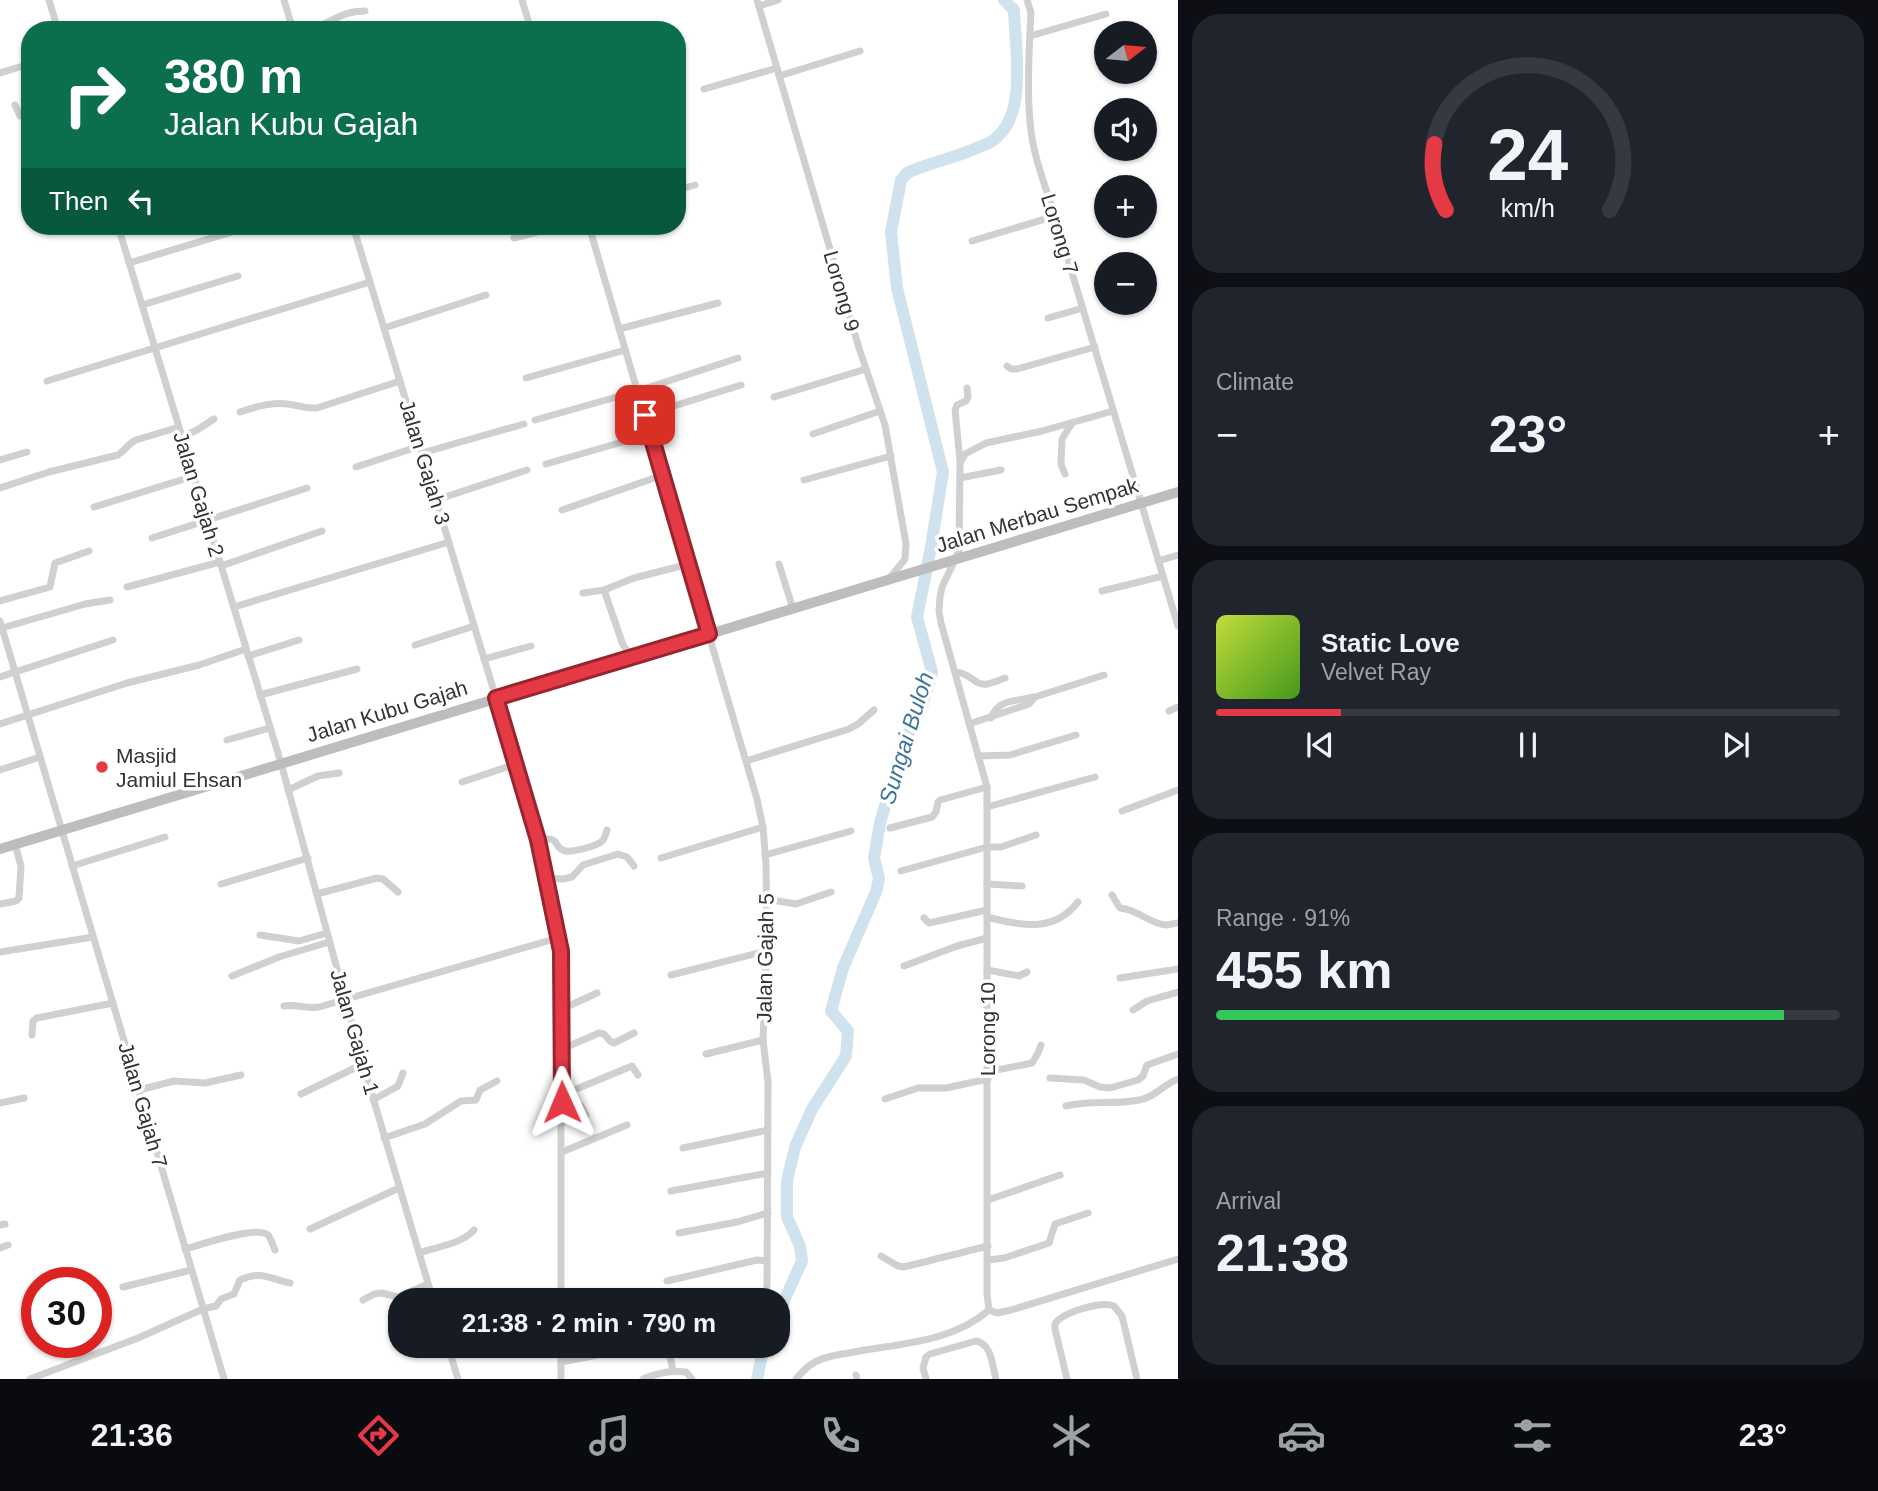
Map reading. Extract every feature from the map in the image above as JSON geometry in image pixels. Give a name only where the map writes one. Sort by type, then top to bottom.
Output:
[{"type":"street","points":[[49,0],[55,21]]},
{"type":"street","points":[[284,0],[290,21]]},
{"type":"street","points":[[522,0],[528,21]]},
{"type":"street","points":[[758,3],[778,0]]},
{"type":"street","name":"Lorong 7","points":[[1027,0],[1031,13],[1032,138],[1178,626]]},
{"type":"street","name":"Lorong 9","points":[[758,3],[885,425],[905,533],[906,552],[901,565],[888,580]]},
{"type":"street","points":[[330,21],[342,14],[365,11]]},
{"type":"street","points":[[1030,36],[1106,15]]},
{"type":"street","points":[[779,76],[860,51]]},
{"type":"street","points":[[0,73],[21,67]]},
{"type":"street","points":[[704,89],[777,68]]},
{"type":"street","points":[[15,105],[21,116]]},
{"type":"street","points":[[686,188],[695,185]]},
{"type":"street","points":[[972,241],[1055,216]]},
{"type":"street","name":"Jalan Gajah 2","points":[[121,235],[281,763]]},
{"type":"street","points":[[129,263],[222,235]]},
{"type":"street","name":"Jalan Gajah 3","points":[[356,235],[516,764],[547,878],[561,951],[564,1095],[561,1288]]},
{"type":"street","points":[[514,238],[526,235]]},
{"type":"street","name":"Jalan Gajah 5","points":[[592,235],[763,827],[766,899],[763,1040],[768,1082],[767,1288]]},
{"type":"street","points":[[142,305],[238,276]]},
{"type":"street","points":[[47,381],[370,282]]},
{"type":"street","points":[[384,328],[486,295]]},
{"type":"street","points":[[620,329],[718,303]]},
{"type":"street","points":[[1048,318],[1083,308]]},
{"type":"street","points":[[1007,366],[1017,369],[1094,348]]},
{"type":"street","points":[[526,377],[625,350]]},
{"type":"street","points":[[535,421],[738,358]]},
{"type":"street","points":[[774,397],[866,369]]},
{"type":"street","points":[[240,412],[284,403],[304,409],[317,408],[400,382]]},
{"type":"street","points":[[645,415],[741,385]]},
{"type":"street","name":"Lorong 10","points":[[967,388],[966,401],[957,405],[954,410],[960,463],[959,551],[951,561],[942,587],[939,611],[987,787],[989,1310]]},
{"type":"street","points":[[813,434],[880,411]]},
{"type":"street","points":[[960,463],[965,454],[986,443],[1113,411]]},
{"type":"street","points":[[182,438],[214,419]]},
{"type":"street","points":[[1065,474],[1061,464],[1062,439],[1073,422]]},
{"type":"street","points":[[356,467],[524,424]]},
{"type":"street","points":[[0,488],[49,472],[118,455],[136,440],[179,427]]},
{"type":"street","points":[[545,464],[650,434]]},
{"type":"street","points":[[0,460],[27,452]]},
{"type":"street","points":[[804,480],[891,456]]},
{"type":"street","points":[[436,500],[527,470]]},
{"type":"street","points":[[960,478],[1000,470]]},
{"type":"street","points":[[562,510],[663,475]]},
{"type":"street","points":[[94,507],[194,476]]},
{"type":"street","points":[[152,538],[306,488]]},
{"type":"street","name":"Jalan Merbau Sempak","points":[[906,574],[1178,492]]},
{"type":"street","points":[[127,587],[220,564],[322,531]]},
{"type":"street","points":[[234,607],[449,542]]},
{"type":"street","points":[[0,601],[50,587],[55,563],[89,551]]},
{"type":"street","points":[[1158,561],[1178,555]]},
{"type":"street","points":[[583,593],[604,590],[634,578],[689,564]]},
{"type":"street","points":[[779,564],[793,609]]},
{"type":"street","name":"Jalan Kubu Gajah","points":[[0,849],[906,574]]},
{"type":"street","points":[[1102,591],[1163,576]]},
{"type":"street","points":[[604,590],[623,645],[632,657]]},
{"type":"street","points":[[1,625],[110,600]]},
{"type":"street","name":"Jalan Gajah 7","points":[[1,625],[224,1379]]},
{"type":"street","points":[[415,645],[474,626]]},
{"type":"street","points":[[0,677],[113,640]]},
{"type":"street","points":[[0,724],[127,683],[299,640]]},
{"type":"street","points":[[484,659],[531,646]]},
{"type":"street","points":[[260,695],[357,669]]},
{"type":"street","points":[[956,672],[965,672],[975,682],[982,684],[1004,678]]},
{"type":"street","points":[[970,724],[991,718],[993,711],[1000,704],[1035,697],[1104,675]]},
{"type":"street","points":[[1168,711],[1178,707]]},
{"type":"street","points":[[746,761],[849,729],[874,710]]},
{"type":"street","points":[[227,740],[270,728]]},
{"type":"street","points":[[978,756],[1010,754],[1076,735]]},
{"type":"street","points":[[0,770],[40,757]]},
{"type":"street","name":"Jalan Gajah 1","points":[[281,763],[373,1100],[429,1288]]},
{"type":"street","points":[[462,782],[516,764]]},
{"type":"street","points":[[288,790],[317,776],[339,773]]},
{"type":"street","points":[[987,807],[1095,777]]},
{"type":"street","points":[[890,828],[932,817],[940,800],[987,787]]},
{"type":"street","points":[[1122,811],[1178,789]]},
{"type":"street","points":[[661,858],[763,827]]},
{"type":"street","points":[[538,840],[550,838],[565,851],[577,850],[600,844],[607,830]]},
{"type":"street","points":[[765,855],[851,831]]},
{"type":"street","points":[[901,871],[987,847],[1001,847],[1036,835]]},
{"type":"street","points":[[72,866],[165,838]]},
{"type":"street","points":[[0,904],[19,898],[20,866],[15,844]]},
{"type":"street","points":[[547,878],[572,877],[583,865],[618,854],[627,857],[634,866]]},
{"type":"street","points":[[221,884],[308,858]]},
{"type":"street","points":[[317,894],[377,878],[383,879],[398,892]]},
{"type":"street","points":[[987,884],[1023,886]]},
{"type":"street","points":[[766,899],[796,904],[831,892]]},
{"type":"street","points":[[1112,895],[1120,908],[1165,925],[1178,923]]},
{"type":"street","points":[[924,918],[929,923],[987,914],[1031,926],[1059,919],[1078,902]]},
{"type":"street","points":[[260,935],[299,941],[328,938]]},
{"type":"street","points":[[0,952],[93,937]]},
{"type":"street","points":[[232,976],[328,938]]},
{"type":"street","points":[[284,1006],[313,1008],[558,938]]},
{"type":"street","points":[[904,966],[987,938]]},
{"type":"street","points":[[671,975],[766,951]]},
{"type":"street","points":[[1121,978],[1178,969]]},
{"type":"street","points":[[987,970],[1019,976],[1027,972]]},
{"type":"street","points":[[1133,1010],[1147,1002],[1178,992]]},
{"type":"street","points":[[562,1009],[597,993]]},
{"type":"street","points":[[32,1035],[33,1021],[37,1018],[113,1003]]},
{"type":"street","points":[[562,1049],[599,1033],[614,1043],[634,1033]]},
{"type":"street","points":[[706,1054],[763,1040]]},
{"type":"street","points":[[885,1099],[918,1088],[946,1088],[1032,1063],[1041,1045]]},
{"type":"street","points":[[1050,1078],[1084,1080],[1100,1087],[1110,1087],[1138,1080],[1143,1076],[1147,1065],[1178,1054]]},
{"type":"street","points":[[301,1094],[363,1064]]},
{"type":"street","points":[[564,1095],[632,1066],[638,1075]]},
{"type":"street","points":[[373,1100],[398,1086],[403,1073]]},
{"type":"street","points":[[138,1090],[174,1081],[205,1083],[241,1075]]},
{"type":"street","points":[[1066,1106],[1080,1102],[1107,1104],[1141,1100],[1178,1079]]},
{"type":"street","points":[[384,1138],[425,1124],[461,1101],[476,1100],[480,1090],[497,1081]]},
{"type":"street","points":[[564,1095],[581,1106],[586,1115]]},
{"type":"street","points":[[0,1103],[24,1098]]},
{"type":"street","points":[[562,1152],[627,1125]]},
{"type":"street","points":[[683,1148],[768,1130]]},
{"type":"street","points":[[671,1191],[768,1173]]},
{"type":"street","points":[[988,1200],[1060,1175]]},
{"type":"street","points":[[310,1229],[400,1188]]},
{"type":"street","points":[[679,1233],[768,1213]]},
{"type":"street","points":[[988,1260],[1003,1258],[1049,1243],[1055,1224],[1088,1213]]},
{"type":"street","points":[[419,1253],[469,1236],[474,1230]]},
{"type":"street","points":[[186,1249],[252,1232],[268,1235],[275,1250]]},
{"type":"street","points":[[881,1256],[904,1267],[988,1246]]},
{"type":"street","points":[[796,1379],[819,1360],[914,1343],[956,1331],[979,1319],[989,1310],[997,1313],[1011,1310],[1178,1259]]},
{"type":"street","points":[[667,1281],[757,1260],[767,1261]]},
{"type":"street","points":[[122,1287],[191,1270]]},
{"type":"street","points":[[30,1379],[216,1306],[221,1299],[234,1294],[240,1280],[246,1277],[267,1275],[290,1283]]},
{"type":"street","points":[[362,1300],[382,1293],[398,1297],[428,1284]]},
{"type":"street","points":[[1068,1379],[1055,1324],[1063,1315],[1104,1304],[1114,1306],[1122,1316],[1137,1379]]},
{"type":"street","points":[[926,1379],[923,1362],[926,1357],[976,1341],[988,1347],[996,1379]]},
{"type":"street","points":[[452,1358],[458,1379]]},
{"type":"street","points":[[561,1358],[561,1379]]},
{"type":"street","points":[[561,1362],[582,1358]]},
{"type":"street","points":[[670,1358],[673,1371]]},
{"type":"street","points":[[643,1379],[665,1371],[686,1372],[692,1379]]},
{"type":"waterway","name":"Sungai Buloh","points":[[790,1288],[802,1261],[800,1246],[787,1217],[787,1181],[795,1147],[812,1109],[846,1056],[848,1031],[831,1011],[843,968],[876,892],[879,879],[874,858],[880,823],[903,744],[922,706],[932,672],[917,617],[943,472],[897,288],[891,232],[901,180],[907,173],[987,144],[1007,125],[1016,94],[1017,58],[1014,10],[1004,0]]},
{"type":"waterway","name":"Sungai Buloh","points":[[757,1379],[761,1358]]},
{"type":"place","name":"Masjid Jamiul Ehsan","points":[[102,767]]},
{"type":"route","points":[[562,1102],[561,951],[538,840],[496,698],[709,634],[645,415]]}]
